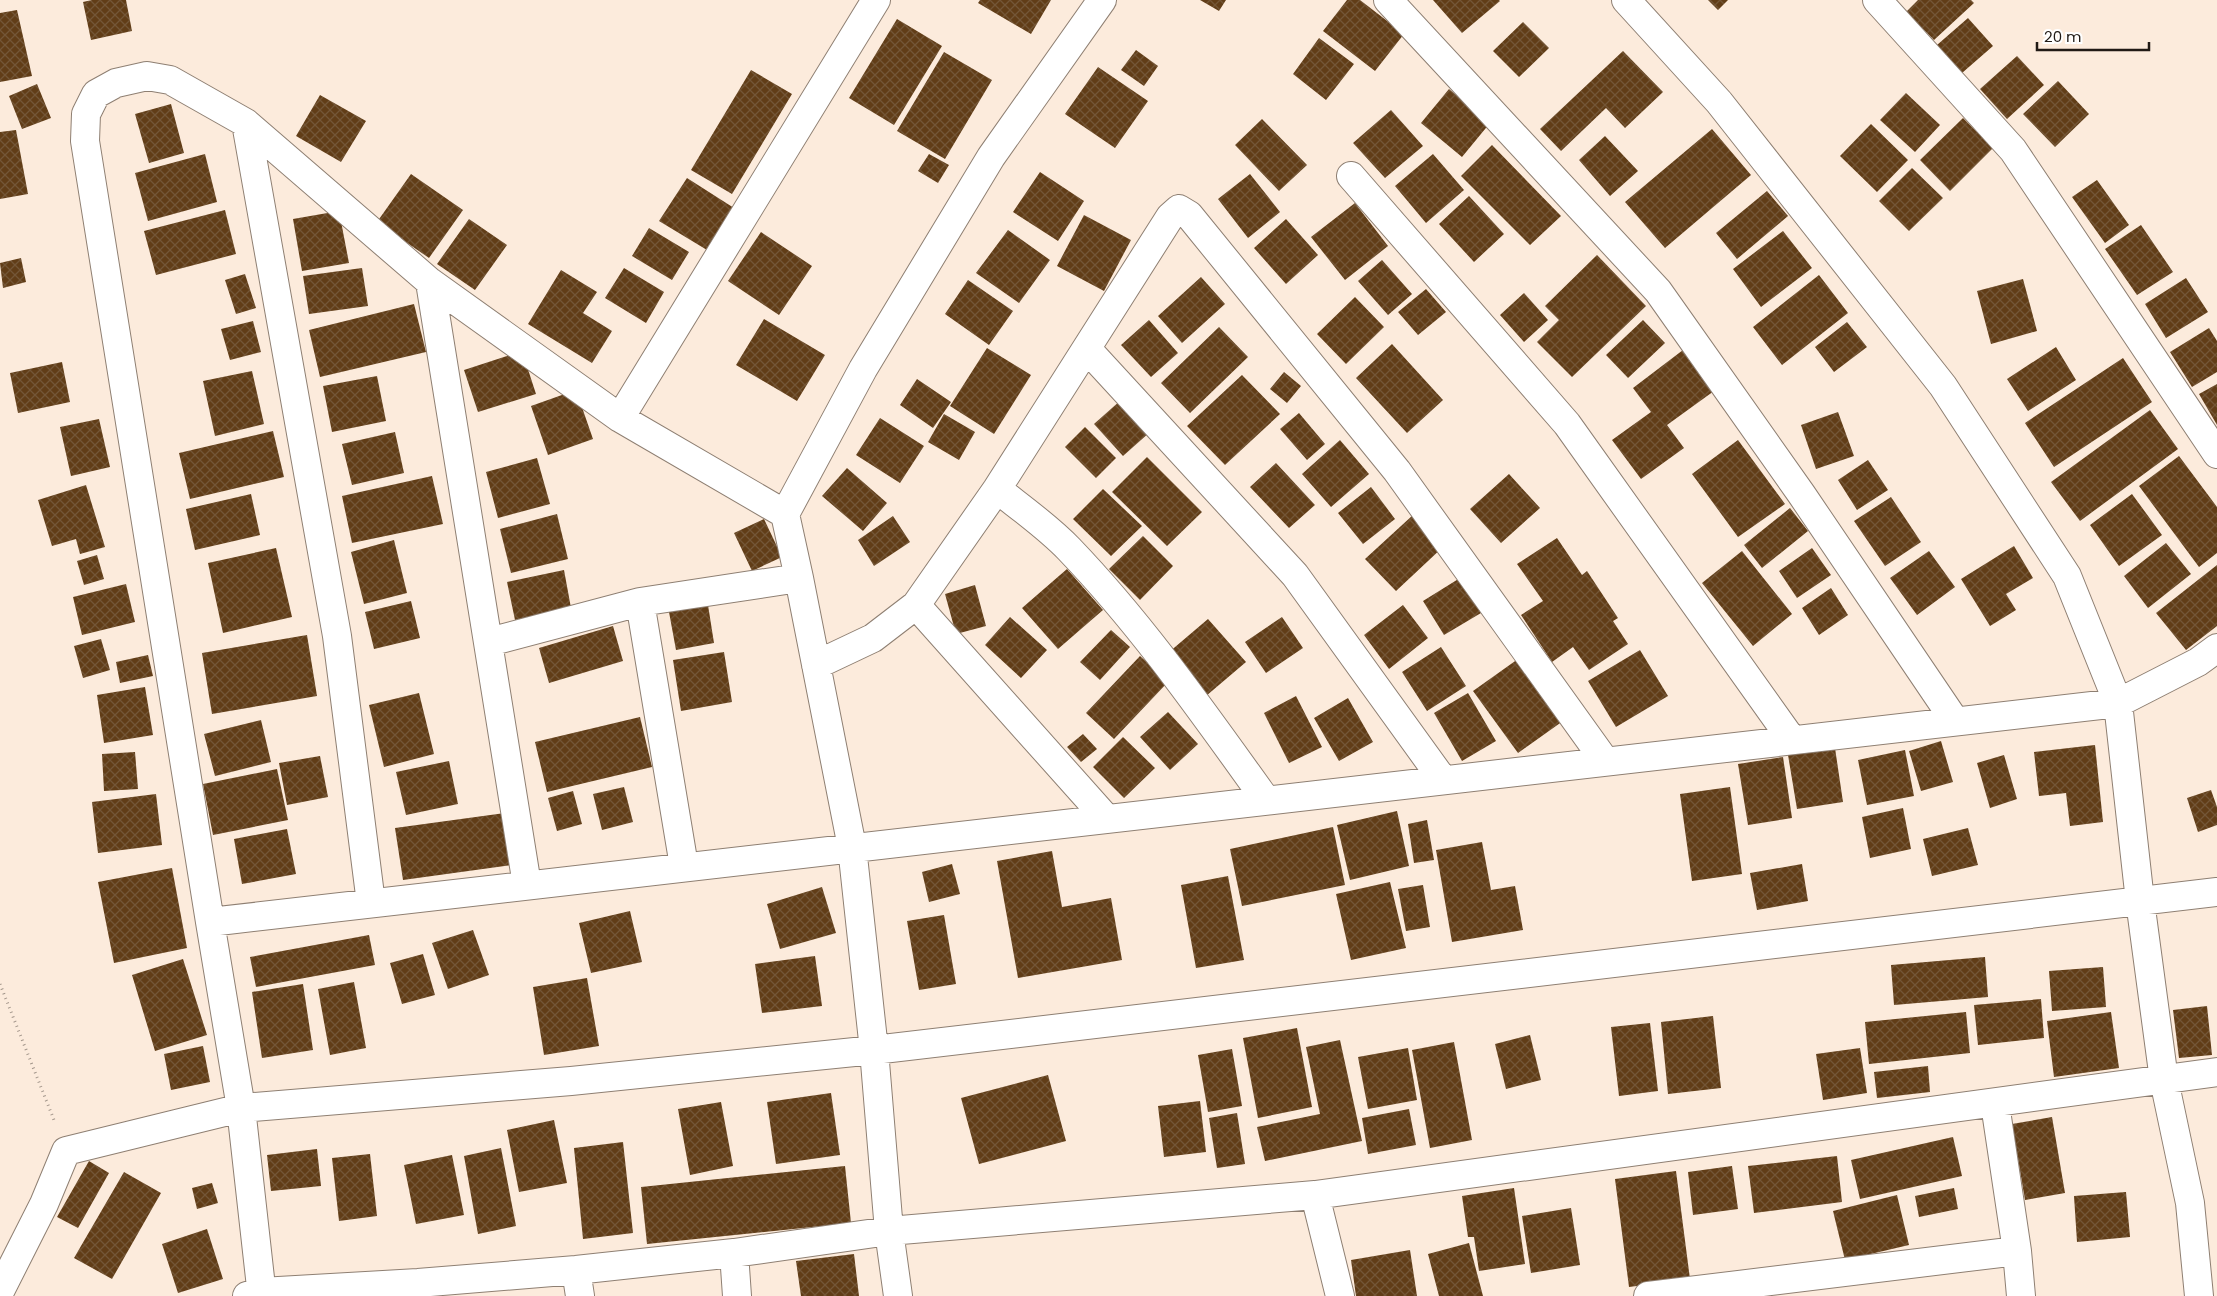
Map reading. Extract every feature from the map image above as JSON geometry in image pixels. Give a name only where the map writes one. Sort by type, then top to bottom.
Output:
[{"type":"street","points":[[620,418],[876,0]]},
{"type":"street","points":[[898,1296],[888,1231],[874,1050],[852,847],[785,514],[863,369],[991,157],[1102,0]]},
{"type":"street","points":[[1388,0],[1658,291],[1802,495],[1955,721]]},
{"type":"street","points":[[1626,0],[1719,102],[1943,386],[2067,576],[2118,703],[2140,901],[2164,1080],[2190,1203],[2199,1296]]},
{"type":"street","points":[[1877,0],[2013,150],[2217,454]]},
{"type":"street","points":[[785,514],[620,418],[430,282],[246,123],[170,80],[147,76],[116,83],[96,94],[86,114],[85,140],[241,1108],[257,1295],[578,1283],[734,1254],[888,1231],[1315,1195],[1995,1104],[2217,1072]]},
{"type":"street","points":[[246,123],[337,636],[371,903]]},
{"type":"street","points":[[1351,176],[1567,424],[1792,740]]},
{"type":"street","points":[[816,665],[873,638],[916,605],[997,489],[1170,217],[1180,209],[1189,214],[1397,472],[1604,761]]},
{"type":"street","points":[[430,282],[527,885]]},
{"type":"street","points":[[1087,349],[1295,575],[1443,780]]},
{"type":"street","points":[[997,489],[1068,548],[1112,596],[1171,670],[1266,800]]},
{"type":"street","points":[[489,642],[640,602],[799,578]]},
{"type":"street","points":[[640,602],[684,866]]},
{"type":"street","points":[[916,605],[1106,818]]},
{"type":"street","points":[[210,922],[684,866],[2118,703],[2198,662],[2217,648]]},
{"type":"street","points":[[0,1291],[44,1204],[66,1151],[241,1108],[571,1081],[874,1050],[2217,892]]},
{"type":"street","points":[[1995,1104],[2017,1251],[2021,1296]]},
{"type":"street","points":[[1315,1195],[1340,1296]]},
{"type":"street","points":[[1648,1296],[2017,1251]]},
{"type":"street","points":[[734,1254],[737,1296]]},
{"type":"path","points":[[0,984],[66,1151]]},
{"type":"building","points":[[92,0],[126,0],[132,31],[91,40],[83,2]]},
{"type":"building","points":[[980,0],[1051,0],[1031,34],[978,3]]},
{"type":"building","points":[[1200,0],[1226,0],[1219,11]]},
{"type":"building","points":[[1347,0],[1360,0],[1404,34],[1375,71],[1323,31]]},
{"type":"building","points":[[1433,0],[1499,0],[1500,1],[1462,33]]},
{"type":"building","points":[[1708,0],[1728,0],[1718,10]]},
{"type":"building","points":[[1918,0],[1971,0],[1974,3],[1934,40],[1906,12]]},
{"type":"building","points":[[17,10],[32,76],[0,82],[0,13]]},
{"type":"building","points":[[1968,18],[1993,46],[1962,73],[1937,45]]},
{"type":"building","points":[[897,19],[942,46],[894,125],[849,98]]},
{"type":"building","points":[[1523,22],[1549,48],[1519,77],[1493,51]]},
{"type":"building","points":[[1319,38],[1354,64],[1326,100],[1293,74]]},
{"type":"building","points":[[1136,50],[1158,66],[1144,86],[1121,70]]},
{"type":"building","points":[[1623,51],[1663,92],[1625,128],[1606,108],[1561,151],[1540,129]]},
{"type":"building","points":[[944,52],[992,80],[945,159],[897,131]]},
{"type":"building","points":[[2017,56],[2044,85],[2007,119],[1980,89]]},
{"type":"building","points":[[1098,67],[1148,101],[1115,148],[1065,114]]},
{"type":"building","points":[[751,70],[792,94],[732,194],[691,170]]},
{"type":"building","points":[[2058,81],[2089,114],[2055,147],[2023,114]]},
{"type":"building","points":[[37,84],[51,118],[22,129],[9,96]]},
{"type":"building","points":[[1449,89],[1490,123],[1462,157],[1421,123]]},
{"type":"building","points":[[1906,93],[1940,125],[1915,152],[1880,120]]},
{"type":"building","points":[[320,95],[366,121],[341,162],[296,136]]},
{"type":"building","points":[[171,104],[184,153],[149,163],[135,114]]},
{"type":"building","points":[[1391,110],[1423,146],[1385,178],[1353,143]]},
{"type":"building","points":[[1963,118],[1993,148],[1950,191],[1920,160]]},
{"type":"building","points":[[1262,119],[1307,165],[1279,191],[1235,145]]},
{"type":"building","points":[[1871,124],[1908,160],[1877,192],[1840,156]]},
{"type":"building","points":[[1712,129],[1751,175],[1665,248],[1625,202]]},
{"type":"building","points":[[16,130],[28,194],[0,199],[0,132]]},
{"type":"building","points":[[1605,136],[1638,171],[1610,196],[1579,160]]},
{"type":"building","points":[[1492,145],[1561,216],[1530,245],[1461,176]]},
{"type":"building","points":[[205,154],[217,202],[148,221],[135,173]]},
{"type":"building","points":[[929,154],[949,165],[938,183],[918,171]]},
{"type":"building","points":[[1433,154],[1464,190],[1426,223],[1395,186]]},
{"type":"building","points":[[1912,168],[1943,198],[1909,231],[1879,201]]},
{"type":"building","points":[[1040,172],[1084,201],[1058,241],[1013,212]]},
{"type":"building","points":[[411,174],[463,210],[429,258],[377,222]]},
{"type":"building","points":[[1250,174],[1280,212],[1248,238],[1218,199]]},
{"type":"building","points":[[687,178],[734,208],[707,250],[659,221]]},
{"type":"building","points":[[2097,180],[2129,225],[2105,243],[2072,197]]},
{"type":"building","points":[[1767,191],[1788,216],[1737,259],[1716,233]]},
{"type":"building","points":[[1469,196],[1504,234],[1474,262],[1439,224]]},
{"type":"building","points":[[1355,203],[1388,246],[1345,280],[1311,237]]},
{"type":"building","points":[[225,210],[236,254],[156,275],[144,231]]},
{"type":"building","points":[[339,211],[349,263],[302,271],[293,219]]},
{"type":"building","points":[[1084,215],[1131,240],[1104,291],[1057,266]]},
{"type":"building","points":[[469,219],[507,245],[475,290],[437,264]]},
{"type":"building","points":[[1286,219],[1318,255],[1286,284],[1254,248]]},
{"type":"building","points":[[2141,225],[2173,272],[2137,295],[2105,249]]},
{"type":"building","points":[[649,228],[689,252],[672,280],[632,256]]},
{"type":"building","points":[[1008,230],[1050,260],[1019,303],[976,273]]},
{"type":"building","points":[[1783,231],[1812,268],[1761,307],[1733,269]]},
{"type":"building","points":[[761,232],[812,266],[779,315],[728,281]]},
{"type":"building","points":[[1597,255],[1646,306],[1572,377],[1537,342],[1559,320],[1545,306]]},
{"type":"building","points":[[21,258],[26,282],[3,288],[0,263]]},
{"type":"building","points":[[1382,260],[1412,294],[1388,315],[1358,281]]},
{"type":"building","points":[[362,268],[368,306],[309,314],[303,276]]},
{"type":"building","points":[[624,268],[664,292],[646,323],[605,298]]},
{"type":"building","points":[[561,270],[597,292],[583,313],[612,331],[592,363],[528,324]]},
{"type":"building","points":[[245,274],[256,308],[236,314],[225,280]]},
{"type":"building","points":[[1819,275],[1848,313],[1782,365],[1753,327]]},
{"type":"building","points":[[1201,277],[1225,304],[1182,343],[1158,316]]},
{"type":"building","points":[[2186,278],[2208,312],[2166,338],[2145,304]]},
{"type":"building","points":[[2023,279],[2037,331],[1991,344],[1977,291]]},
{"type":"building","points":[[968,280],[1013,311],[989,345],[945,314]]},
{"type":"building","points":[[1426,289],[1446,312],[1418,335],[1398,312]]},
{"type":"building","points":[[1524,293],[1548,320],[1524,342],[1500,315]]},
{"type":"building","points":[[1355,297],[1384,327],[1346,364],[1317,334]]},
{"type":"building","points":[[414,304],[426,352],[320,377],[309,330]]},
{"type":"building","points":[[764,319],[825,355],[797,401],[736,365]]},
{"type":"building","points":[[1149,320],[1178,353],[1151,377],[1121,345]]},
{"type":"building","points":[[1643,320],[1665,343],[1628,378],[1606,355]]},
{"type":"building","points":[[253,321],[261,352],[230,360],[221,329]]},
{"type":"building","points":[[1847,322],[1867,347],[1834,372],[1815,347]]},
{"type":"building","points":[[1219,327],[1248,357],[1190,413],[1161,383]]},
{"type":"building","points":[[2209,328],[2217,341],[2217,372],[2192,387],[2170,352]]},
{"type":"building","points":[[1392,344],[1443,400],[1407,433],[1356,378]]},
{"type":"building","points":[[2056,347],[2076,380],[2028,411],[2007,379]]},
{"type":"building","points":[[987,348],[1031,375],[994,434],[950,406]]},
{"type":"building","points":[[1683,350],[1714,391],[1667,425],[1684,448],[1641,479],[1612,440],[1651,412],[1633,388]]},
{"type":"building","points":[[522,351],[536,394],[478,412],[464,370]]},
{"type":"building","points":[[2123,358],[2152,402],[2054,467],[2025,423]]},
{"type":"building","points":[[62,362],[70,402],[18,413],[10,373]]},
{"type":"building","points":[[252,371],[264,424],[215,436],[203,381]]},
{"type":"building","points":[[1284,372],[1301,386],[1287,403],[1270,389]]},
{"type":"building","points":[[1242,375],[1280,414],[1225,465],[1187,426]]},
{"type":"building","points":[[377,376],[386,421],[332,432],[323,386]]},
{"type":"building","points":[[917,379],[951,402],[933,428],[900,405]]},
{"type":"building","points":[[2217,384],[2217,425],[2199,394]]},
{"type":"building","points":[[576,390],[593,439],[548,455],[531,406]]},
{"type":"building","points":[[1121,400],[1150,432],[1123,456],[1094,424]]},
{"type":"building","points":[[2150,410],[2178,449],[2080,521],[2051,482]]},
{"type":"building","points":[[1838,412],[1854,456],[1816,469],[1801,425]]},
{"type":"building","points":[[1299,413],[1325,444],[1307,460],[1280,429]]},
{"type":"building","points":[[944,414],[975,432],[959,460],[928,442]]},
{"type":"building","points":[[880,418],[924,446],[900,483],[856,455]]},
{"type":"building","points":[[99,419],[110,467],[71,476],[60,427]]},
{"type":"building","points":[[1085,427],[1116,458],[1096,478],[1065,447]]},
{"type":"building","points":[[273,431],[284,477],[190,499],[179,453]]},
{"type":"building","points":[[395,432],[404,473],[352,485],[342,444]]},
{"type":"building","points":[[1340,440],[1369,474],[1331,507],[1302,474]]},
{"type":"building","points":[[1738,440],[1785,504],[1738,537],[1692,474]]},
{"type":"building","points":[[2179,456],[2217,507],[2217,553],[2199,567],[2139,486]]},
{"type":"building","points":[[1147,457],[1202,512],[1167,546],[1112,492]]},
{"type":"building","points":[[537,458],[550,504],[498,518],[486,472]]},
{"type":"building","points":[[1868,460],[1888,490],[1857,510],[1838,480]]},
{"type":"building","points":[[1276,463],[1315,505],[1289,528],[1250,487]]},
{"type":"building","points":[[847,468],[887,503],[863,531],[822,496]]},
{"type":"building","points":[[1509,474],[1540,508],[1501,543],[1470,509]]},
{"type":"building","points":[[432,476],[443,524],[352,543],[342,496]]},
{"type":"building","points":[[86,485],[105,547],[80,554],[76,539],[52,546],[38,500]]},
{"type":"building","points":[[1371,487],[1395,519],[1363,544],[1338,513]]},
{"type":"building","points":[[1103,489],[1142,526],[1111,556],[1073,519]]},
{"type":"building","points":[[251,494],[260,535],[195,550],[186,509]]},
{"type":"building","points":[[2132,494],[2162,535],[2119,566],[2090,525]]},
{"type":"building","points":[[1891,497],[1921,542],[1885,566],[1854,521]]},
{"type":"building","points":[[1790,508],[1808,531],[1762,568],[1744,545]]},
{"type":"building","points":[[557,514],[568,559],[511,573],[500,529]]},
{"type":"building","points":[[1413,515],[1443,547],[1396,591],[1365,559]]},
{"type":"building","points":[[893,516],[910,542],[874,566],[858,540]]},
{"type":"building","points":[[764,519],[782,557],[752,571],[734,533]]},
{"type":"building","points":[[1143,536],[1173,566],[1140,600],[1109,569]]},
{"type":"building","points":[[1557,538],[1582,575],[1587,571],[1618,618],[1613,621],[1628,644],[1589,670],[1573,647],[1552,662],[1521,615],[1543,601],[1517,564]]},
{"type":"building","points":[[394,540],[407,593],[364,604],[351,552]]},
{"type":"building","points":[[2166,543],[2191,574],[2148,608],[2124,576]]},
{"type":"building","points":[[2014,546],[2033,578],[2006,594],[2016,610],[1990,626],[1961,579]]},
{"type":"building","points":[[276,548],[292,617],[223,633],[208,563]]},
{"type":"building","points":[[1812,548],[1831,575],[1797,598],[1779,571]]},
{"type":"building","points":[[1742,551],[1792,614],[1753,646],[1702,583]]},
{"type":"building","points":[[1929,551],[1955,587],[1917,615],[1890,578]]},
{"type":"building","points":[[97,555],[104,579],[84,585],[77,561]]},
{"type":"building","points":[[2217,565],[2217,626],[2186,650],[2156,613]]},
{"type":"building","points":[[1067,569],[1103,610],[1058,649],[1022,608]]},
{"type":"building","points":[[564,570],[571,608],[515,620],[507,582]]},
{"type":"building","points":[[1460,578],[1481,613],[1444,635],[1423,601]]},
{"type":"building","points":[[126,584],[135,622],[82,635],[73,597]]},
{"type":"building","points":[[975,585],[986,626],[956,634],[945,594]]},
{"type":"building","points":[[1831,588],[1848,615],[1819,635],[1802,608]]},
{"type":"building","points":[[411,601],[420,638],[374,649],[365,612]]},
{"type":"building","points":[[708,605],[714,643],[676,650],[669,612]]},
{"type":"building","points":[[1403,605],[1428,638],[1389,669],[1364,635]]},
{"type":"building","points":[[1010,617],[1047,650],[1021,678],[985,645]]},
{"type":"building","points":[[1282,617],[1303,648],[1266,673],[1245,642]]},
{"type":"building","points":[[1208,619],[1246,662],[1206,696],[1168,653]]},
{"type":"building","points":[[613,626],[623,661],[549,683],[539,648]]},
{"type":"building","points":[[1111,630],[1130,647],[1100,680],[1080,662]]},
{"type":"building","points":[[307,635],[317,696],[212,714],[202,653]]},
{"type":"building","points":[[101,639],[110,670],[83,678],[74,646]]},
{"type":"building","points":[[1441,647],[1466,686],[1427,711],[1402,672]]},
{"type":"building","points":[[1640,650],[1668,696],[1616,727],[1588,681]]},
{"type":"building","points":[[724,652],[732,702],[681,711],[673,660]]},
{"type":"building","points":[[148,655],[153,676],[120,683],[116,662]]},
{"type":"building","points":[[1140,656],[1168,682],[1114,739],[1086,713]]},
{"type":"building","points":[[1518,659],[1563,721],[1518,753],[1473,691]]},
{"type":"building","points":[[145,687],[153,735],[104,743],[97,695]]},
{"type":"building","points":[[419,693],[434,754],[384,767],[369,705]]},
{"type":"building","points":[[1468,693],[1496,741],[1462,761],[1434,713]]},
{"type":"building","points":[[1296,696],[1322,747],[1289,763],[1264,713]]},
{"type":"building","points":[[1348,698],[1373,742],[1339,761],[1314,718]]},
{"type":"building","points":[[1168,712],[1198,744],[1170,770],[1140,737]]},
{"type":"building","points":[[640,717],[652,767],[547,792],[535,742]]},
{"type":"building","points":[[261,720],[271,762],[215,776],[204,734]]},
{"type":"building","points":[[1083,734],[1097,749],[1081,762],[1067,747]]},
{"type":"building","points":[[1123,737],[1155,768],[1124,798],[1093,767]]},
{"type":"building","points":[[1941,741],[1953,782],[1921,791],[1909,751]]},
{"type":"building","points":[[2095,745],[2103,822],[2070,826],[2066,793],[2039,796],[2034,752]]},
{"type":"building","points":[[1835,748],[1843,802],[1797,809],[1788,755]]},
{"type":"building","points":[[1905,750],[1914,796],[1867,805],[1858,760]]},
{"type":"building","points":[[135,752],[138,789],[104,791],[102,754]]},
{"type":"building","points":[[2004,755],[2017,799],[1990,808],[1977,763]]},
{"type":"building","points":[[320,756],[328,797],[287,805],[279,763]]},
{"type":"building","points":[[1783,757],[1792,818],[1748,825],[1738,764]]},
{"type":"building","points":[[449,761],[458,804],[406,815],[396,772]]},
{"type":"building","points":[[277,769],[288,820],[213,835],[203,784]]},
{"type":"building","points":[[624,787],[633,822],[602,830],[593,794]]},
{"type":"building","points":[[1730,787],[1742,874],[1692,881],[1680,794]]},
{"type":"building","points":[[2211,790],[2217,807],[2217,825],[2198,832],[2187,798]]},
{"type":"building","points":[[573,791],[582,824],[557,831],[548,798]]},
{"type":"building","points":[[156,794],[162,845],[98,853],[92,802]]},
{"type":"building","points":[[1903,808],[1911,849],[1870,858],[1862,817]]},
{"type":"building","points":[[1397,811],[1409,866],[1350,880],[1337,825]]},
{"type":"building","points":[[505,813],[512,865],[403,880],[395,828]]},
{"type":"building","points":[[1427,820],[1434,860],[1414,863],[1408,824]]},
{"type":"building","points":[[1333,827],[1345,885],[1242,906],[1230,849]]},
{"type":"building","points":[[1968,828],[1978,865],[1932,876],[1923,839]]},
{"type":"building","points":[[287,829],[296,874],[242,884],[234,839]]},
{"type":"building","points":[[1482,842],[1491,890],[1515,886],[1523,930],[1452,942],[1436,850]]},
{"type":"building","points":[[1052,851],[1062,907],[1111,898],[1122,960],[1018,978],[997,861]]},
{"type":"building","points":[[952,864],[960,894],[929,902],[922,872]]},
{"type":"building","points":[[1802,864],[1808,901],[1757,910],[1750,873]]},
{"type":"building","points":[[172,868],[187,948],[114,963],[98,882]]},
{"type":"building","points":[[1228,876],[1244,960],[1196,968],[1181,885]]},
{"type":"building","points":[[1390,882],[1406,948],[1351,960],[1336,894]]},
{"type":"building","points":[[1423,885],[1430,927],[1406,931],[1398,889]]},
{"type":"building","points":[[822,887],[836,933],[780,949],[767,904]]},
{"type":"building","points":[[630,911],[642,962],[591,973],[579,923]]},
{"type":"building","points":[[944,915],[956,984],[919,990],[907,921]]},
{"type":"building","points":[[473,930],[489,975],[448,989],[432,943]]},
{"type":"building","points":[[369,935],[375,965],[256,987],[250,957]]},
{"type":"building","points":[[423,954],[435,995],[402,1004],[390,963]]},
{"type":"building","points":[[815,956],[822,1006],[762,1013],[755,964]]},
{"type":"building","points":[[1985,957],[1988,997],[1894,1005],[1891,965]]},
{"type":"building","points":[[183,959],[207,1035],[155,1051],[132,975]]},
{"type":"building","points":[[2103,967],[2106,1007],[2052,1011],[2049,971]]},
{"type":"building","points":[[587,978],[599,1046],[544,1055],[533,987]]},
{"type":"building","points":[[354,982],[366,1048],[330,1055],[318,989]]},
{"type":"building","points":[[303,984],[313,1050],[262,1058],[252,992]]},
{"type":"building","points":[[2041,999],[2044,1038],[1978,1045],[1974,1005]]},
{"type":"building","points":[[2207,1006],[2212,1055],[2179,1058],[2173,1010]]},
{"type":"building","points":[[1966,1012],[1970,1053],[1869,1064],[1865,1022]]},
{"type":"building","points":[[2111,1012],[2119,1068],[2054,1077],[2047,1021]]},
{"type":"building","points":[[1713,1016],[1721,1088],[1668,1094],[1661,1022]]},
{"type":"building","points":[[1650,1023],[1658,1091],[1619,1096],[1611,1027]]},
{"type":"building","points":[[1297,1028],[1312,1107],[1258,1118],[1243,1038]]},
{"type":"building","points":[[1530,1035],[1541,1080],[1506,1089],[1495,1044]]},
{"type":"building","points":[[1340,1040],[1362,1141],[1265,1161],[1257,1127],[1320,1114],[1306,1047]]},
{"type":"building","points":[[1454,1042],[1472,1140],[1430,1148],[1412,1050]]},
{"type":"building","points":[[203,1046],[210,1082],[171,1090],[164,1054]]},
{"type":"building","points":[[1408,1048],[1417,1100],[1368,1109],[1358,1057]]},
{"type":"building","points":[[1860,1048],[1867,1093],[1823,1100],[1816,1054]]},
{"type":"building","points":[[1232,1049],[1242,1106],[1208,1112],[1198,1055]]},
{"type":"building","points":[[1928,1066],[1930,1092],[1877,1098],[1874,1072]]},
{"type":"building","points":[[1048,1075],[1066,1141],[979,1164],[961,1098]]},
{"type":"building","points":[[831,1093],[840,1155],[776,1164],[767,1102]]},
{"type":"building","points":[[1200,1101],[1206,1152],[1164,1157],[1158,1106]]},
{"type":"building","points":[[721,1102],[733,1166],[690,1175],[678,1109]]},
{"type":"building","points":[[1409,1109],[1416,1145],[1368,1154],[1362,1118]]},
{"type":"building","points":[[1237,1113],[1245,1164],[1217,1168],[1209,1118]]},
{"type":"building","points":[[2052,1117],[2065,1193],[2025,1200],[2012,1124]]},
{"type":"building","points":[[554,1120],[567,1183],[519,1192],[507,1130]]},
{"type":"building","points":[[1953,1137],[1962,1176],[1860,1199],[1851,1160]]},
{"type":"building","points":[[623,1142],[633,1233],[583,1239],[574,1148]]},
{"type":"building","points":[[501,1148],[516,1226],[478,1234],[464,1156]]},
{"type":"building","points":[[317,1149],[321,1186],[271,1191],[267,1155]]},
{"type":"building","points":[[370,1154],[377,1216],[339,1221],[332,1158]]},
{"type":"building","points":[[452,1155],[464,1215],[416,1224],[404,1165]]},
{"type":"building","points":[[1837,1156],[1842,1202],[1754,1213],[1748,1166]]},
{"type":"building","points":[[89,1161],[109,1173],[78,1228],[57,1217]]},
{"type":"building","points":[[845,1166],[851,1223],[647,1244],[641,1187]]},
{"type":"building","points":[[1732,1166],[1738,1209],[1693,1215],[1688,1172]]},
{"type":"building","points":[[1676,1171],[1690,1279],[1629,1287],[1615,1179]]},
{"type":"building","points":[[124,1172],[161,1193],[112,1279],[74,1258]]},
{"type":"building","points":[[212,1183],[218,1203],[197,1209],[192,1188]]},
{"type":"building","points":[[1514,1188],[1525,1264],[1479,1271],[1474,1237],[1468,1237],[1462,1196]]},
{"type":"building","points":[[1954,1188],[1958,1209],[1919,1217],[1915,1196]]},
{"type":"building","points":[[2126,1192],[2130,1237],[2077,1242],[2074,1196]]},
{"type":"building","points":[[1897,1195],[1909,1245],[1845,1260],[1833,1211]]},
{"type":"building","points":[[1571,1208],[1580,1265],[1531,1273],[1522,1216]]},
{"type":"building","points":[[207,1229],[223,1279],[178,1293],[162,1244]]},
{"type":"building","points":[[1469,1243],[1483,1296],[1439,1296],[1428,1254]]},
{"type":"building","points":[[1410,1250],[1417,1296],[1356,1296],[1351,1260]]},
{"type":"building","points":[[854,1254],[859,1296],[801,1296],[796,1261]]}]
